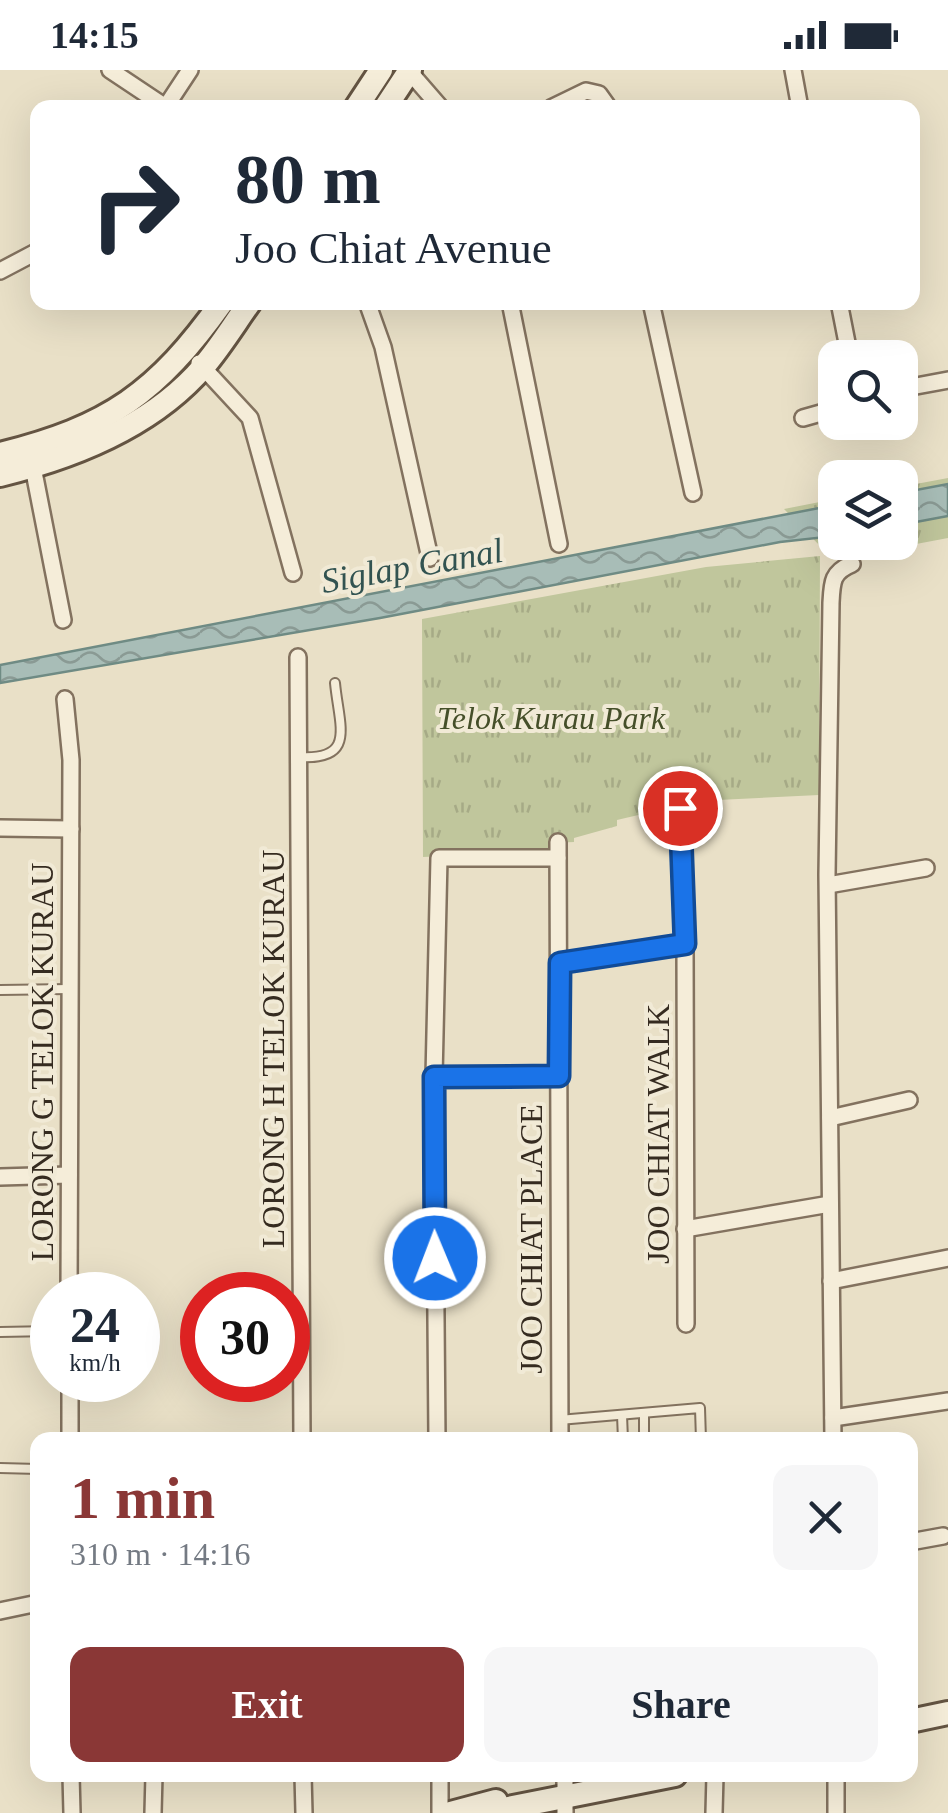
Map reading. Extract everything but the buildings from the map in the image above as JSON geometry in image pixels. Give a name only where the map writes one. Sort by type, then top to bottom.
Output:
[{"type":"street","points":[[110,70],[155,100]]},
{"type":"street","points":[[171,100],[190,70]]},
{"type":"street","points":[[361,100],[381,70]]},
{"type":"street","points":[[390,100],[409,70],[435,100]]},
{"type":"street","points":[[793,70],[799,100]]},
{"type":"street","points":[[567,100],[586,90],[599,94],[603,100]]},
{"type":"street","points":[[0,271],[30,255]]},
{"type":"street","points":[[0,475],[76,453],[166,402],[195,359],[218,310]]},
{"type":"street","points":[[0,454],[76,431],[124,406],[195,359],[242,310]]},
{"type":"street","points":[[371,310],[384,346],[430,558]]},
{"type":"street","points":[[512,310],[559,544]]},
{"type":"street","points":[[653,310],[692,493]]},
{"type":"street","points":[[841,310],[846,340]]},
{"type":"street","points":[[195,359],[250,418],[293,573]]},
{"type":"street","points":[[918,386],[948,380]]},
{"type":"street","points":[[803,418],[818,414]]},
{"type":"street","points":[[33,467],[63,620]]},
{"type":"street","points":[[833,1432],[828,885],[832,588],[838,570],[852,564]]},
{"type":"street","name":"LORONG H TELOK KURAU","points":[[298,657],[302,1432]]},
{"type":"street","name":"LORONG G TELOK KURAU","points":[[65,699],[71,760],[69,1272]]},
{"type":"street","name":"JOO CHIAT WALK","points":[[680,808],[685,944],[686,1324]]},
{"type":"street","name":"LORONG G TELOK KURAU","points":[[0,828],[71,829]]},
{"type":"street","name":"JOO CHIAT PLACE","points":[[434,1077],[439,858],[558,851],[560,1432]]},
{"type":"street","points":[[828,885],[926,868]]},
{"type":"street","points":[[560,963],[685,944]]},
{"type":"street","points":[[437,1432],[434,1077],[559,1076]]},
{"type":"street","points":[[830,1118],[909,1100]]},
{"type":"street","points":[[0,1177],[69,1175]]},
{"type":"street","points":[[685,1229],[830,1204]]},
{"type":"street","points":[[831,1280],[948,1258]]},
{"type":"street","points":[[833,1418],[948,1401]]},
{"type":"street","points":[[70,1402],[70,1432]]},
{"type":"street","points":[[918,1541],[943,1536]]},
{"type":"street","points":[[0,1611],[30,1605]]},
{"type":"street","points":[[918,1723],[948,1717]]},
{"type":"street","points":[[71,1782],[72,1813]]},
{"type":"street","points":[[153,1813],[154,1782]]},
{"type":"street","points":[[304,1782],[304,1813]]},
{"type":"street","points":[[440,1782],[440,1813]]},
{"type":"street","points":[[451,1813],[627,1782]]},
{"type":"street","points":[[714,1782],[714,1813]]},
{"type":"street","points":[[836,1782],[836,1813]]},
{"type":"street","points":[[483,1813],[565,1791]]},
{"type":"lane","points":[[298,757],[326,757],[339,744],[335,683]]},
{"type":"lane","points":[[0,990],[70,990]]},
{"type":"lane","points":[[0,1332],[30,1331]]},
{"type":"lane","points":[[559,1420],[700,1408],[701,1432]]},
{"type":"lane","points":[[644,1412],[644,1432]]},
{"type":"lane","points":[[622,1415],[623,1432]]},
{"type":"lane","points":[[0,1468],[30,1470]]},
{"type":"green space","points":[[948,478],[948,538],[918,544],[918,484]]},
{"type":"green space","points":[[818,502],[818,544],[784,509]]},
{"type":"green space","name":"Telok Kurau Park","points":[[818,556],[820,560],[819,795],[698,801],[617,820],[617,826],[574,838],[574,842],[552,843],[552,851],[423,857],[422,619],[706,567]]},
{"type":"water","points":[[948,484],[948,516],[918,522],[918,490]]},
{"type":"water","points":[[818,508],[818,538],[0,683],[0,665]]},
{"type":"route","points":[[435,1258],[434,1077],[559,1076],[560,963],[685,944],[680,808]]},
{"type":"water label","name":"Siglap Canal","points":[[412,566]]}]
